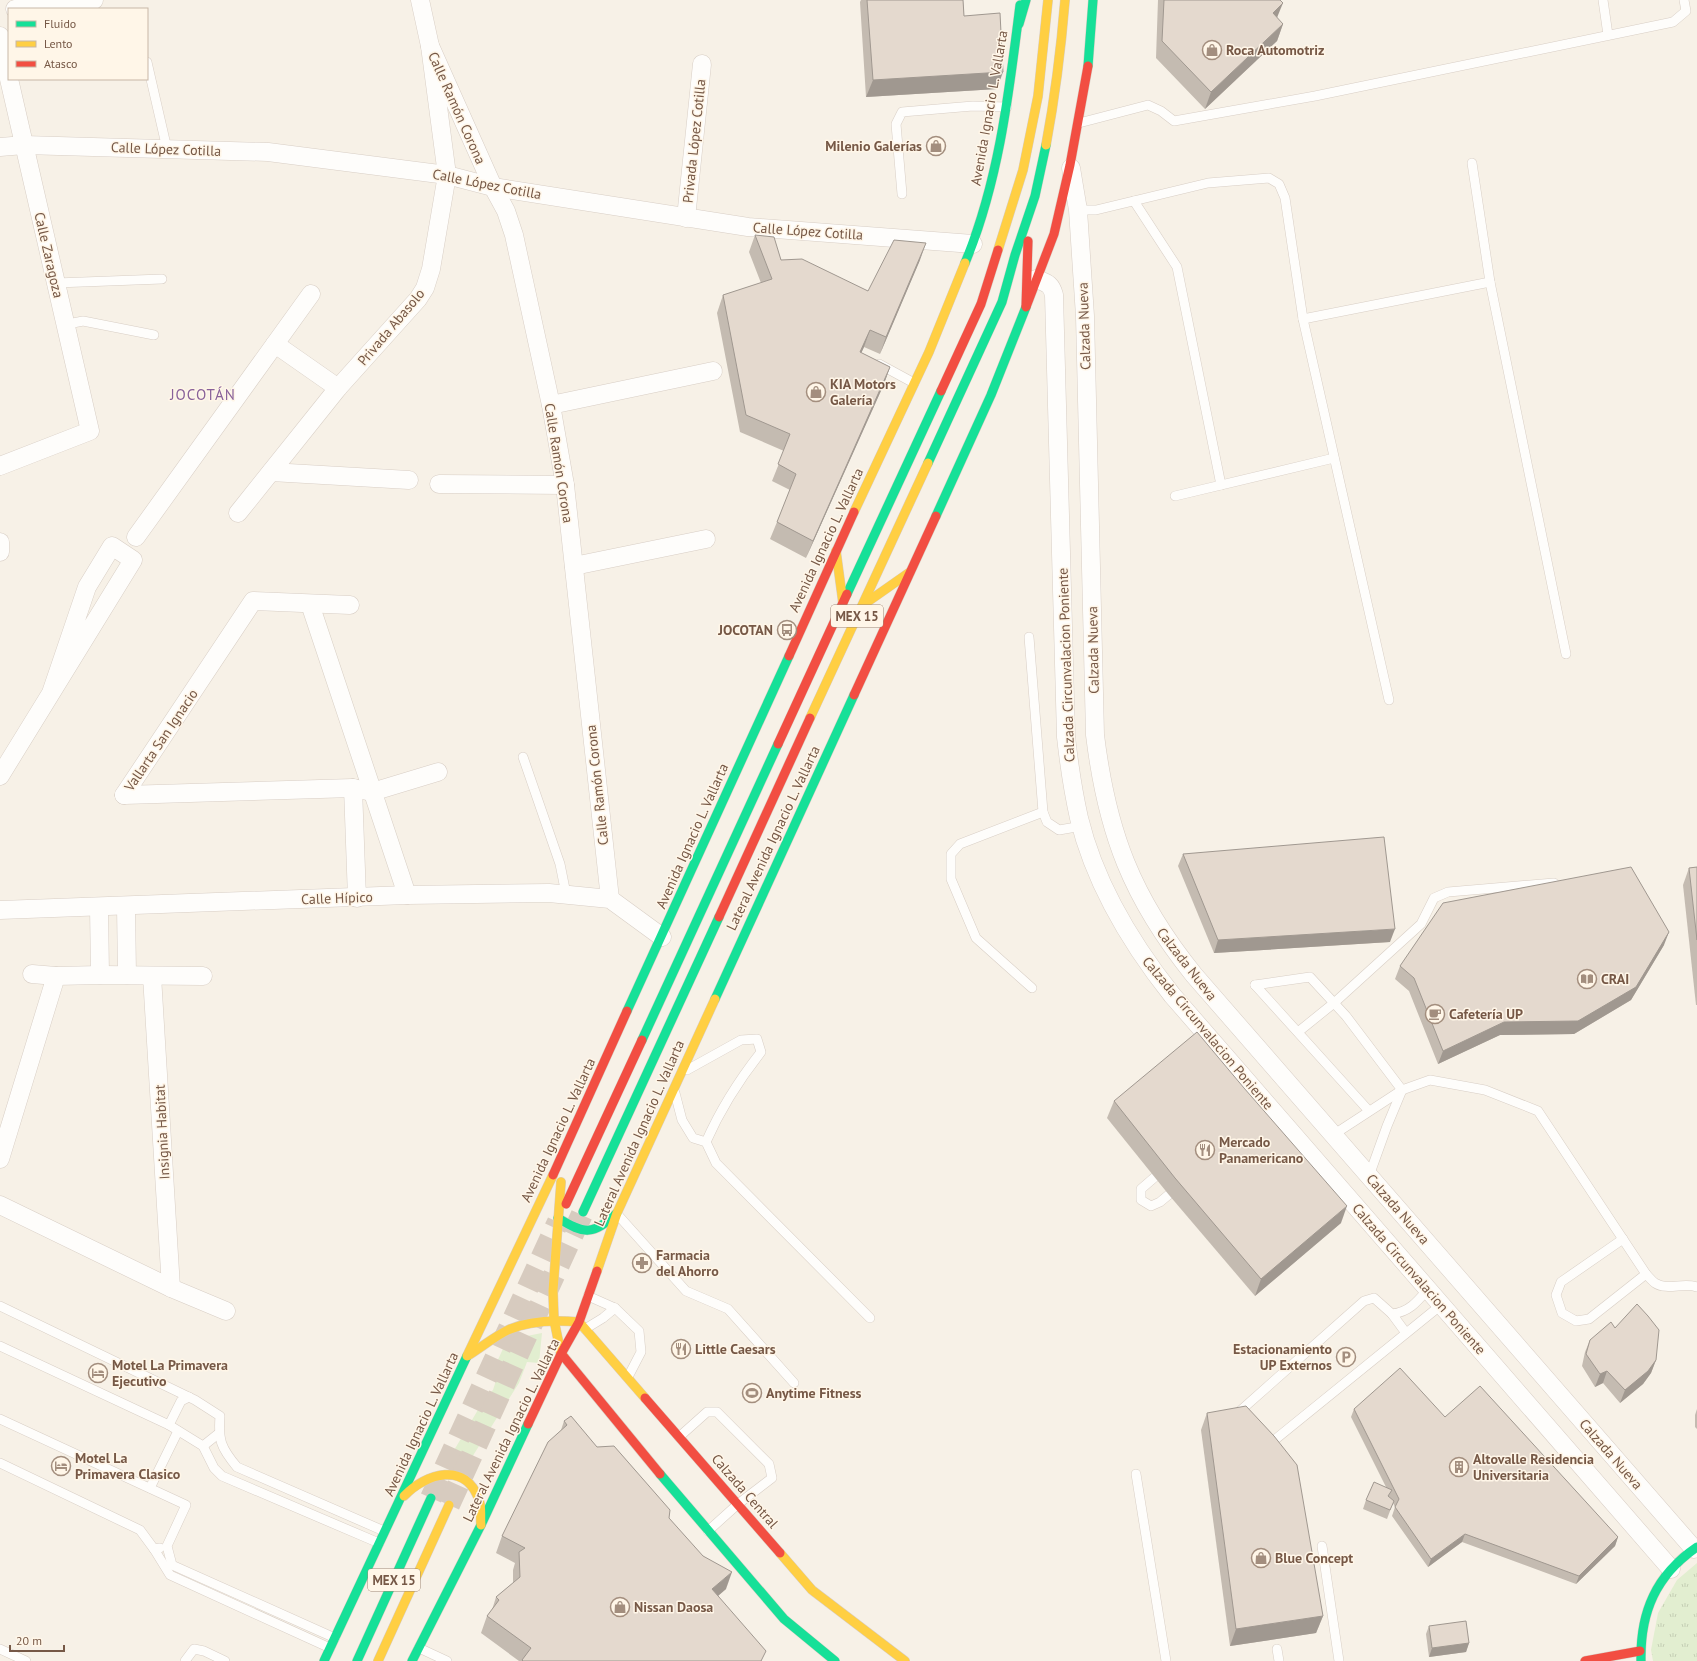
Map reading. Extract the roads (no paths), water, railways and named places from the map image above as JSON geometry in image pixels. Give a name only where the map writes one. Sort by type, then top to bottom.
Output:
[{"type":"main road","name":"Avenida Ignacio L. Vallarta","points":[[324,1661],[565,1149],[662,938],[836,551],[914,383],[973,244],[991,186],[1007,106],[1019,24],[1020,0]]},
{"type":"main road","points":[[1019,24],[1026,0]]},
{"type":"main road","name":"MEX 15","points":[[566,1204],[981,304],[1023,170],[1038,96],[1048,0]]},
{"type":"main road","name":"MEX 15","points":[[584,1212],[1002,302],[1015,255],[1035,196],[1053,108],[1062,40],[1065,0]]},
{"type":"main road","points":[[862,606],[910,572],[991,395],[1054,234],[1070,165],[1087,74],[1093,0]]},
{"type":"main road","points":[[1026,306],[1028,217]]},
{"type":"main road","points":[[836,551],[843,603]]},
{"type":"main road","name":"Lateral Avenida Ignacio L. Vallarta","points":[[412,1661],[481,1525],[561,1354],[582,1325],[588,1296],[617,1213],[910,572]]},
{"type":"main road","points":[[565,1149],[553,1291],[554,1320],[561,1354],[708,1531],[784,1619],[835,1661]]},
{"type":"main road","points":[[558,1218],[576,1230],[593,1232],[603,1226],[617,1213]]},
{"type":"main road","points":[[468,1355],[508,1330],[523,1325],[554,1320],[582,1325]]},
{"type":"main road","name":"Calzada Central","points":[[582,1325],[812,1590],[895,1658],[905,1661]]},
{"type":"main road","points":[[402,1497],[419,1482],[430,1477],[443,1474],[453,1474],[464,1480],[474,1489],[479,1501],[481,1525]]},
{"type":"main road","name":"MEX 15","points":[[357,1661],[431,1498]]},
{"type":"main road","name":"MEX 15","points":[[378,1661],[449,1506]]},
{"type":"main road","points":[[1641,1661],[1640,1651],[1643,1621],[1654,1594],[1671,1569],[1695,1548]]},
{"type":"main road","points":[[1585,1661],[1640,1651]]},
{"type":"street","points":[[24,8],[94,0]]},
{"type":"street","points":[[420,0],[430,46]]},
{"type":"street","name":"Calle Zaragoza","points":[[0,36],[8,73]]},
{"type":"street","name":"Privada Abasolo","points":[[238,513],[338,388],[418,299],[425,288],[434,255],[435,240],[447,175],[430,46]]},
{"type":"street","name":"Calle Ramón Corona","points":[[430,46],[493,187],[506,212],[514,235],[551,404],[565,485],[610,900]]},
{"type":"street","name":"Privada López Cotilla","points":[[686,218],[702,64]]},
{"type":"street","name":"Calle Zaragoza","points":[[0,466],[90,430],[69,324],[56,283],[9,80]]},
{"type":"street","name":"Calle López Cotilla","points":[[0,147],[24,145],[268,152],[447,175],[493,187],[748,227],[973,244]]},
{"type":"street","name":"Calzada Nueva","points":[[1070,165],[1078,210],[1085,316],[1095,734],[1108,812],[1119,848],[1136,888],[1151,916],[1170,946],[1333,1135],[1695,1548]]},
{"type":"street","name":"Calzada Circunvalacion Poniente","points":[[1036,279],[1048,284],[1052,288],[1054,295],[1064,689],[1066,737],[1071,780],[1082,826],[1092,858],[1110,901],[1126,931],[1147,963],[1267,1110],[1428,1289],[1671,1569]]},
{"type":"street","points":[[136,537],[311,294]]},
{"type":"street","points":[[275,344],[338,388]]},
{"type":"street","points":[[551,404],[713,371]]},
{"type":"street","points":[[271,472],[409,480]]},
{"type":"street","points":[[1059,480],[1089,479]]},
{"type":"street","points":[[439,484],[565,485]]},
{"type":"street","points":[[574,566],[706,539]]},
{"type":"street","points":[[0,542],[0,552]]},
{"type":"street","points":[[0,776],[51,694],[133,560],[112,546],[87,588],[51,694]]},
{"type":"street","name":"Vallarta San Ignacio","points":[[350,605],[254,602],[124,795],[353,788],[372,792],[438,772]]},
{"type":"street","points":[[310,604],[407,895]]},
{"type":"street","points":[[1071,780],[1100,770]]},
{"type":"street","points":[[353,788],[357,898]]},
{"type":"street","name":"Calle Hípico","points":[[0,910],[407,895],[550,893],[610,900],[662,938]]},
{"type":"street","points":[[126,906],[127,975]]},
{"type":"street","points":[[99,907],[100,975]]},
{"type":"street","points":[[32,974],[56,976],[203,976]]},
{"type":"street","points":[[0,1159],[56,976]]},
{"type":"street","name":"Insignia Habitat","points":[[152,976],[171,1288]]},
{"type":"street","points":[[0,1205],[171,1288],[226,1311]]},
{"type":"lane","points":[[1602,0],[1608,35]]},
{"type":"lane","points":[[1078,123],[1148,105],[1161,110],[1174,121],[1315,96],[1673,22],[1686,10],[1684,0]]},
{"type":"lane","points":[[148,66],[168,149]]},
{"type":"lane","points":[[902,194],[896,124],[902,112],[973,106],[1007,106]]},
{"type":"lane","points":[[1472,162],[1490,282],[1566,654]]},
{"type":"lane","points":[[1060,209],[1096,210],[1208,183],[1269,178],[1279,184],[1285,198],[1303,319],[1389,700]]},
{"type":"lane","points":[[1134,201],[1177,267],[1221,485]]},
{"type":"lane","points":[[56,283],[162,280]]},
{"type":"lane","points":[[1303,319],[1490,282]]},
{"type":"lane","points":[[69,324],[83,321],[154,336]]},
{"type":"lane","points":[[870,359],[914,383]]},
{"type":"lane","points":[[1175,496],[1334,458]]},
{"type":"lane","points":[[1028,637],[1043,812],[1047,822],[1059,830],[1082,826]]},
{"type":"lane","points":[[523,757],[560,864],[566,894]]},
{"type":"lane","points":[[1032,988],[976,938],[951,879],[951,854],[960,844],[1043,812]]},
{"type":"lane","points":[[1298,1032],[1334,1003],[1421,924],[1434,898],[1448,892],[1563,883]]},
{"type":"lane","points":[[1369,1111],[1255,985],[1310,977],[1346,1016],[1402,1090]]},
{"type":"lane","points":[[681,1073],[741,1040],[757,1039],[761,1052],[744,1074],[718,1115],[706,1142]]},
{"type":"lane","points":[[1333,1135],[1402,1090],[1430,1080],[1485,1090],[1538,1111],[1646,1274],[1656,1284],[1668,1287],[1692,1285],[1697,1287]]},
{"type":"lane","points":[[674,1088],[682,1120],[693,1138],[706,1142],[716,1163],[870,1318]]},
{"type":"lane","points":[[1370,1176],[1387,1126],[1402,1090]]},
{"type":"lane","points":[[1172,1162],[1141,1190],[1141,1200],[1150,1206],[1160,1202],[1187,1179]]},
{"type":"lane","points":[[617,1213],[686,1291],[728,1309],[794,1383]]},
{"type":"lane","points":[[1623,1239],[1561,1282],[1556,1295],[1562,1313],[1576,1321],[1589,1319],[1646,1274]]},
{"type":"lane","points":[[1392,1314],[1403,1313],[1419,1300],[1428,1289]]},
{"type":"lane","points":[[588,1296],[615,1308],[639,1331],[641,1352],[628,1378]]},
{"type":"lane","points":[[1245,1424],[1240,1420],[1240,1411],[1364,1301],[1374,1298],[1392,1314],[1406,1333]]},
{"type":"lane","points":[[1260,1438],[1265,1443],[1272,1442],[1441,1305]]},
{"type":"lane","points":[[0,1306],[189,1397],[220,1416],[218,1434],[227,1455],[237,1466],[384,1531]]},
{"type":"lane","points":[[582,1325],[603,1318],[615,1308]]},
{"type":"lane","points":[[0,1346],[169,1425],[203,1446],[214,1468],[222,1476],[379,1543]]},
{"type":"lane","points":[[169,1425],[181,1401],[189,1397]]},
{"type":"lane","points":[[679,1437],[707,1412],[717,1412],[769,1464],[772,1478],[738,1504],[708,1531]]},
{"type":"lane","points":[[0,1419],[186,1505],[167,1546],[172,1565],[335,1638]]},
{"type":"lane","points":[[150,1488],[178,1431]]},
{"type":"lane","points":[[203,1446],[218,1434]]},
{"type":"lane","points":[[0,1463],[140,1530],[170,1575],[330,1648]]},
{"type":"lane","points":[[1136,1474],[1166,1661]]},
{"type":"lane","points":[[154,1549],[167,1546]]},
{"type":"lane","points":[[1322,1546],[1339,1661]]},
{"type":"lane","points":[[419,1648],[447,1661]]},
{"type":"lane","points":[[0,1649],[26,1661]]},
{"type":"lane","points":[[185,1661],[194,1649],[204,1651],[225,1661]]},
{"type":"lane","points":[[1277,1649],[1279,1661]]},
{"type":"tunnel","points":[[449,1505],[583,1212]]},
{"type":"tunnel","points":[[431,1498],[558,1222]]},
{"type":"place","name":"Roca Automotriz","points":[[1212,50]]},
{"type":"place","name":"Milenio Galerías","points":[[936,146]]},
{"type":"place","name":"KIA Motors Galería","points":[[816,392]]},
{"type":"place","name":"JOCOTAN","points":[[787,630]]},
{"type":"place","name":"CRAI","points":[[1587,979]]},
{"type":"place","name":"Cafetería UP","points":[[1435,1014]]},
{"type":"place","name":"Mercado Panamericano","points":[[1205,1150]]},
{"type":"place","name":"Farmacia del Ahorro","points":[[642,1263]]},
{"type":"place","name":"Little Caesars","points":[[681,1349]]},
{"type":"place","name":"Estacionamiento UP Externos","points":[[1346,1357]]},
{"type":"place","name":"Motel La Primavera Ejecutivo","points":[[98,1373]]},
{"type":"place","name":"Anytime Fitness","points":[[752,1393]]},
{"type":"place","name":"Motel La Primavera Clasico","points":[[61,1466]]},
{"type":"place","name":"Altovalle Residencia Universitaria","points":[[1459,1467]]},
{"type":"place","name":"Blue Concept","points":[[1261,1558]]},
{"type":"place","name":"Nissan Daosa","points":[[620,1607]]},
{"type":"district","name":"JOCOTÁN","points":[[203,394]]}]
